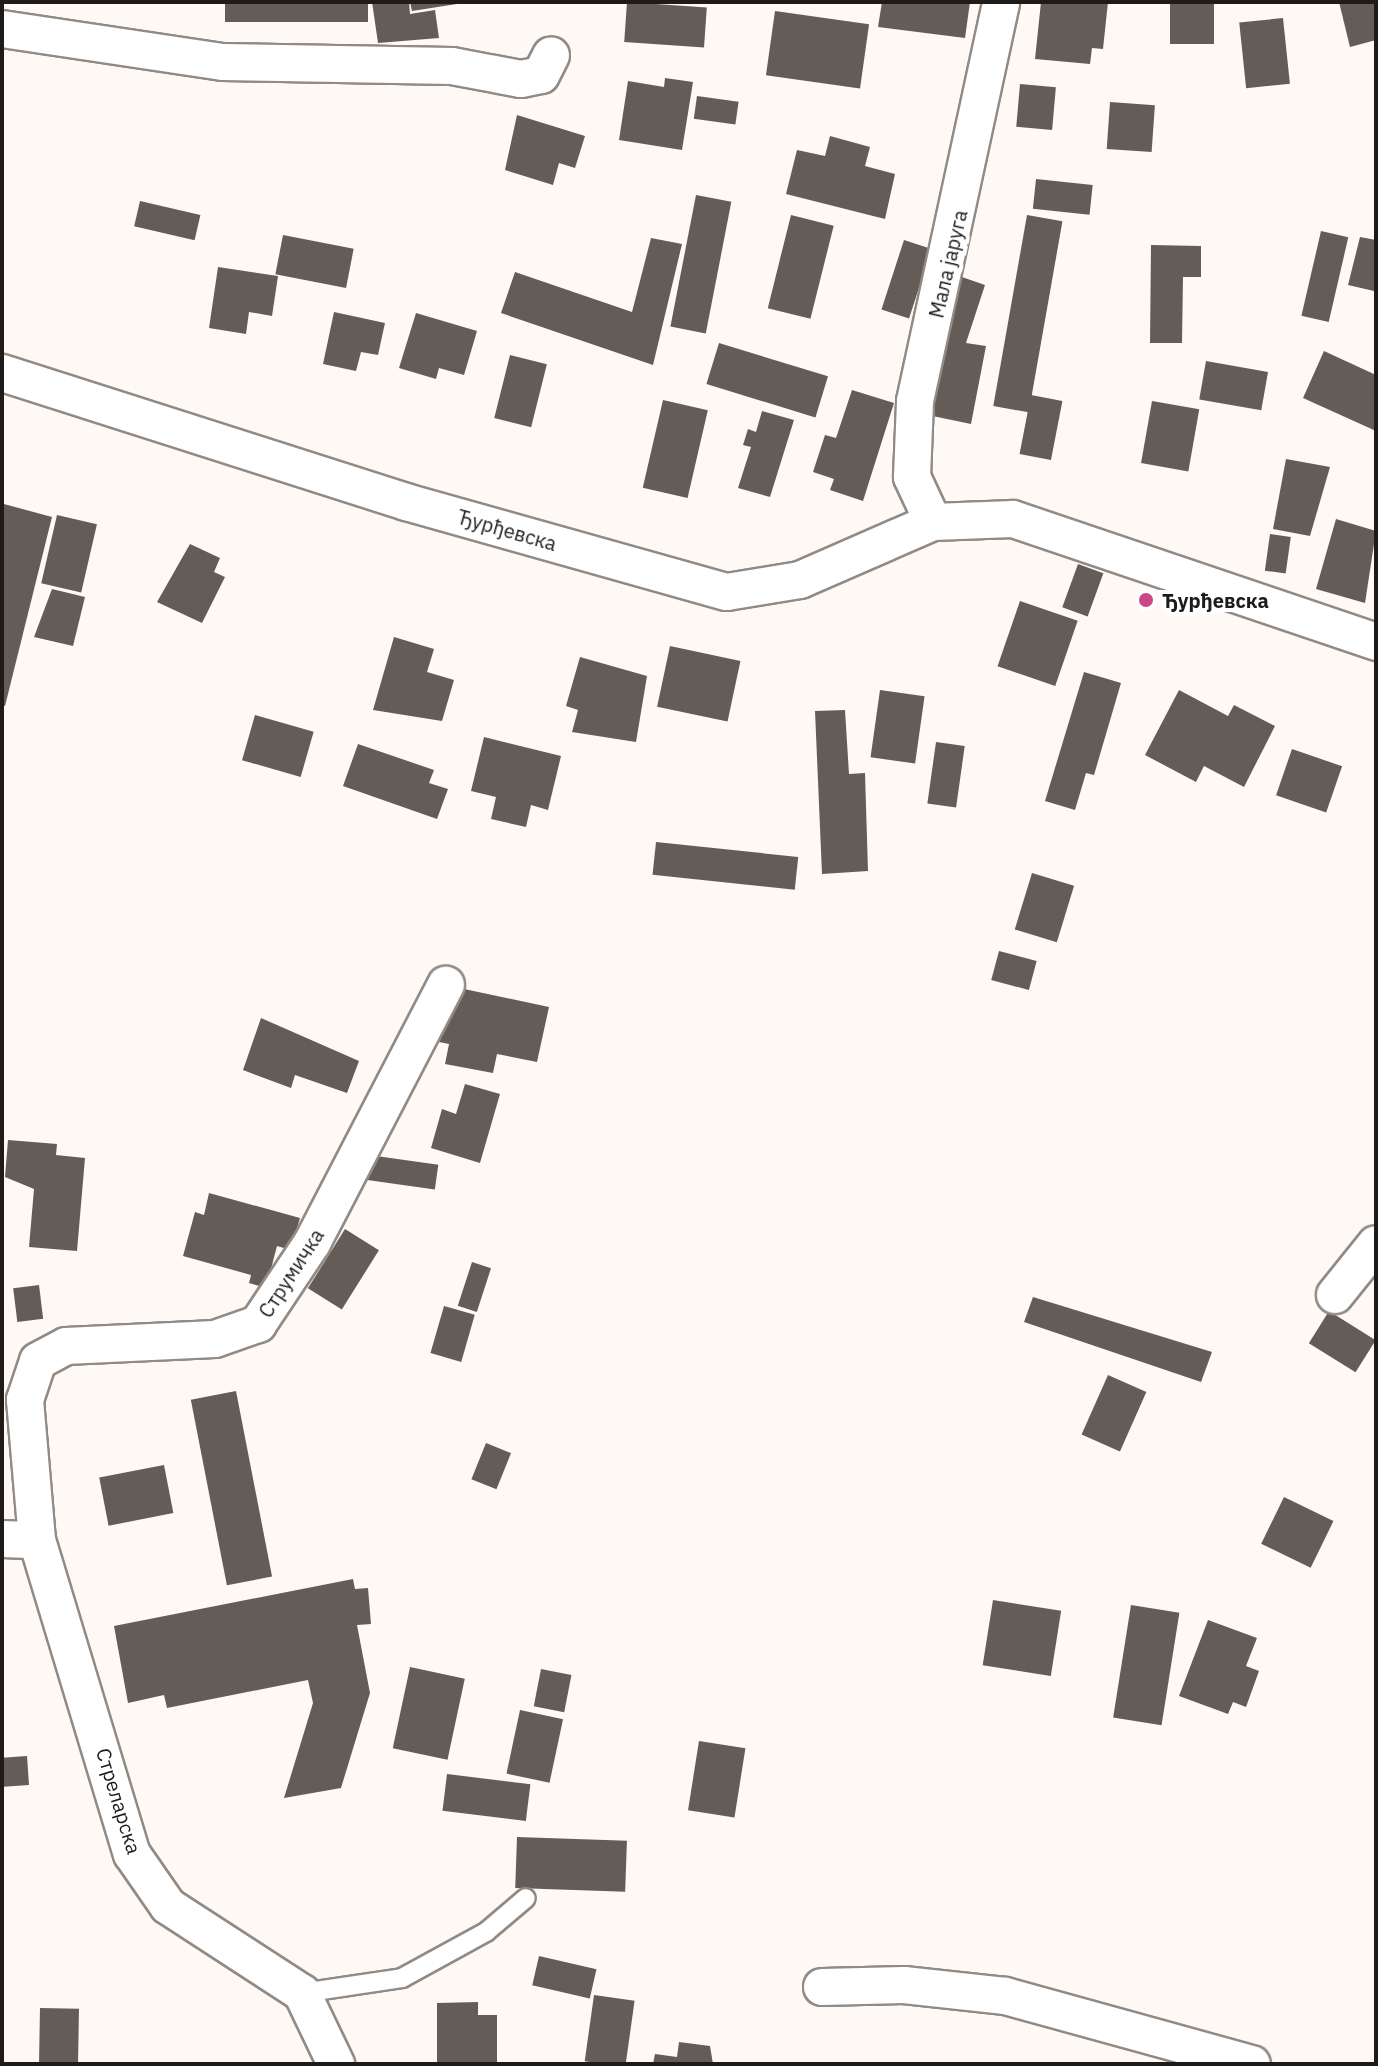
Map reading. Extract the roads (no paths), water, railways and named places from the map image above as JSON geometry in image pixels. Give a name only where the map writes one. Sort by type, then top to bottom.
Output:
[{"type":"street","name":"Мала јаруга","points":[[933,522],[912,477],[915,401],[1001,2]]},
{"type":"street","points":[[2,29],[223,62],[452,66],[521,79],[541,75],[551,55]]},
{"type":"street","name":"Ђурђевска","points":[[2,373],[406,502],[727,592],[800,580],[933,522],[986,518],[1043,526],[1376,642]]},
{"type":"street","name":"Струмичка","points":[[20,1540],[25,1400],[38,1361],[66,1346],[215,1339],[258,1324],[312,1243],[446,985]]},
{"type":"street","points":[[1335,1295],[1376,1244]]},
{"type":"street","name":"Стреларска","points":[[20,1540],[132,1854],[168,1906],[302,1993]]},
{"type":"street","points":[[822,1987],[904,1985],[1005,1996],[1252,2064]]},
{"type":"street","points":[[302,1993],[336,2064]]},
{"type":"lane","points":[[302,1993],[402,1978],[486,1932],[526,1898]]},
{"type":"place","name":"Ђурђевска","points":[[1146,600]]}]
